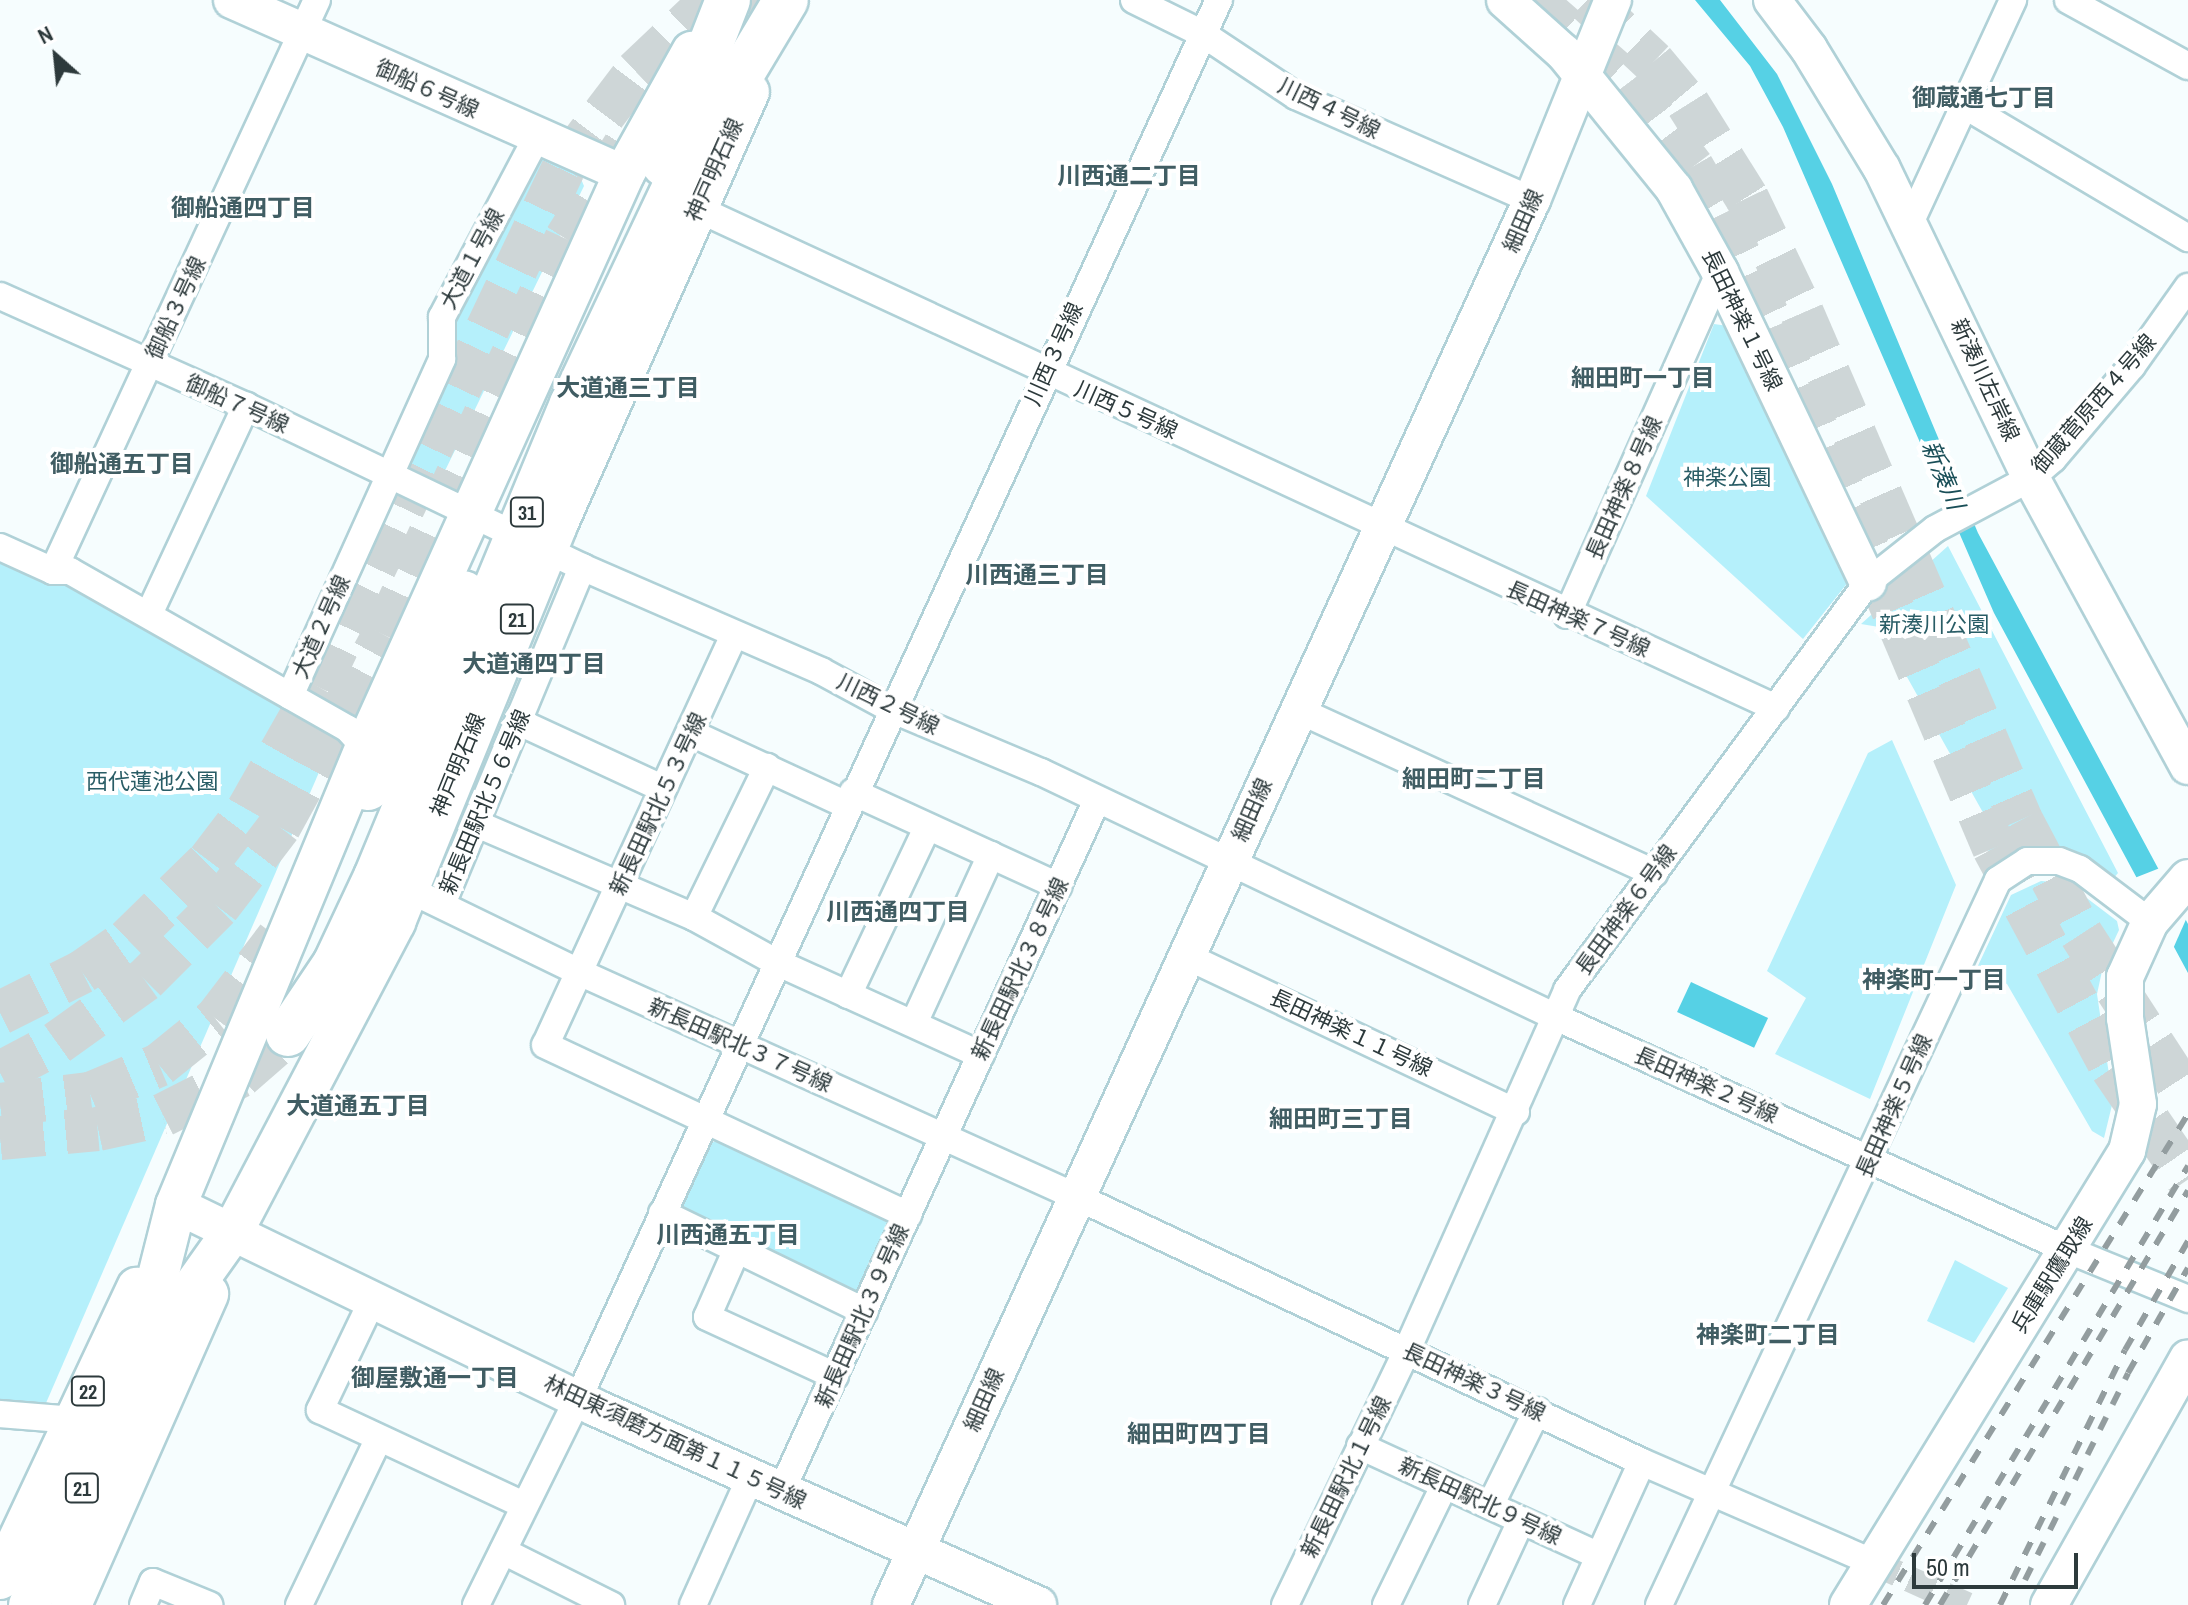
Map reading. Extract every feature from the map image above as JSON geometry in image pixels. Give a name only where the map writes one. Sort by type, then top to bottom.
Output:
[{"type":"highway","name":"31","points":[[288,1034],[335,964],[370,889],[508,532],[659,176],[728,0]]},
{"type":"highway","name":"31","points":[[366,768],[508,532],[677,182],[787,0]]},
{"type":"main road","name":"神戸明石線","points":[[134,1371],[233,1231],[425,896],[508,532],[624,174],[721,0]]},
{"type":"main road","name":"神戸明石線","points":[[508,532],[698,209],[787,0]]},
{"type":"main road","name":"神戸明石線","points":[[29,1605],[134,1371],[176,1205],[366,768]]},
{"type":"main road","name":"22","points":[[0,1579],[176,1205]]},
{"type":"main road","points":[[71,1605],[233,1231]]},
{"type":"street","name":"御船６号線","points":[[232,0],[301,34],[624,174]]},
{"type":"street","name":"御船３号線","points":[[53,571],[317,0]]},
{"type":"street","name":"川西４号線","points":[[1134,0],[1203,34],[1296,96],[1532,200]]},
{"type":"street","name":"川西３号線","points":[[476,1605],[522,1504],[579,1397],[891,709],[1219,0]]},
{"type":"street","name":"長田神楽１号線","points":[[1505,0],[1586,77],[1674,189],[1720,272],[1868,582]]},
{"type":"street","name":"新湊川左岸線","points":[[1772,0],[1850,112],[1910,223],[2031,478],[2188,766]]},
{"type":"street","points":[[1910,223],[2013,0]]},
{"type":"street","points":[[2068,0],[2188,66]]},
{"type":"street","name":"細田線","points":[[891,1605],[1532,200],[1586,77],[1610,7]]},
{"type":"street","points":[[1964,105],[2188,238]]},
{"type":"street","name":"大道１号線","points":[[390,475],[442,359],[442,317],[537,137]]},
{"type":"street","name":"川西５号線","points":[[698,209],[1045,374],[1381,528]]},
{"type":"street","name":"長田神楽８号線","points":[[1567,615],[1720,272]]},
{"type":"street","name":"御蔵菅原西４号線","points":[[1935,529],[2031,478],[2132,366],[2188,287]]},
{"type":"street","name":"御船７号線","points":[[0,296],[149,366],[246,406],[508,532]]},
{"type":"street","points":[[149,614],[246,406]]},
{"type":"street","name":"大道２号線","points":[[366,768],[348,729],[290,696],[390,475]]},
{"type":"street","name":"長田神楽７号線","points":[[1381,528],[1776,708]]},
{"type":"street","name":"長田神楽６号線","points":[[1407,1350],[1558,1018],[1567,990],[1868,582],[1935,529]]},
{"type":"street","name":"川西２号線","points":[[508,532],[1229,862]]},
{"type":"street","points":[[0,547],[53,571],[70,571],[290,696]]},
{"type":"street","name":"新長田駅北５６号線","points":[[425,896],[477,824],[582,567]]},
{"type":"street","name":"新長田駅北５３号線","points":[[705,1119],[545,1045],[581,973],[662,788],[691,733],[734,635]]},
{"type":"street","points":[[1298,710],[1654,873]]},
{"type":"street","points":[[519,722],[662,788]]},
{"type":"street","points":[[691,733],[767,767],[927,828],[1058,886]]},
{"type":"street","points":[[694,917],[767,767]]},
{"type":"street","name":"新長田駅北３８号線","points":[[942,1138],[1097,800]]},
{"type":"street","points":[[477,824],[694,917],[776,962],[981,1055]]},
{"type":"street","points":[[848,995],[927,828]]},
{"type":"street","points":[[914,1023],[991,855]]},
{"type":"street","name":"長田神楽５号線","points":[[1659,1605],[1871,1159],[1998,880],[2027,861],[2059,861],[2080,869],[2152,920]]},
{"type":"street","name":"長田神楽２号線","points":[[1229,862],[1558,1018],[2068,1250],[2188,1299]]},
{"type":"street","name":"兵庫駅鷹取線","points":[[1848,1605],[2068,1250],[2134,1135],[2138,1104],[2123,998],[2130,962],[2152,920],[2188,878]]},
{"type":"street","name":"新長田駅北３７号線","points":[[425,896],[581,973],[1075,1196]]},
{"type":"street","name":"長田神楽１１号線","points":[[1186,956],[1516,1112]]},
{"type":"street","points":[[705,1119],[908,1215]]},
{"type":"street","name":"新長田駅北３９号線","points":[[693,1605],[835,1376],[942,1138]]},
{"type":"street","name":"長田神楽３号線","points":[[1075,1196],[1642,1462],[1874,1563]]},
{"type":"street","name":"林田東須磨方面第１１５号線","points":[[176,1205],[372,1301],[766,1485],[918,1549],[1038,1605]]},
{"type":"street","points":[[662,1213],[864,1311]]},
{"type":"street","points":[[737,1249],[707,1317],[835,1376]]},
{"type":"street","points":[[372,1301],[320,1410],[378,1440],[522,1504]]},
{"type":"street","name":"新長田駅北１号線","points":[[1285,1605],[1407,1350]]},
{"type":"street","points":[[2049,1605],[2188,1358]]},
{"type":"street","points":[[1491,1504],[1537,1411]]},
{"type":"street","points":[[0,1414],[74,1420]]},
{"type":"street","points":[[299,1605],[378,1440]]},
{"type":"street","name":"新長田駅北９号線","points":[[1360,1446],[1599,1556]]},
{"type":"street","points":[[1577,1605],[1642,1462]]},
{"type":"street","points":[[1386,1605],[1444,1486]]},
{"type":"street","points":[[1482,1605],[1521,1521]]},
{"type":"street","points":[[503,1551],[601,1603]]},
{"type":"street","points":[[143,1605],[153,1582],[209,1605]]},
{"type":"green space","points":[[547,155],[576,167],[584,186],[440,481],[426,478],[412,464],[414,452],[452,363],[457,310],[532,159]]},
{"type":"green space","name":"神楽公園","points":[[1714,324],[1728,326],[1849,581],[1803,639],[1646,496]]},
{"type":"green space","name":"西代蓮池公園","points":[[0,537],[336,733],[43,1410],[0,1406]]},
{"type":"green space","name":"新湊川公園","points":[[1948,546],[2118,873],[2113,879],[2090,861],[2054,848],[2021,852],[1990,874],[1981,869],[1995,834],[1879,627],[1861,624]]},
{"type":"green space","points":[[1892,740],[1956,885],[1870,1099],[1775,1054],[1806,998],[1767,971],[1868,753]]},
{"type":"green space","points":[[2041,881],[2067,883],[2117,921],[2119,930],[2104,962],[2097,994],[2113,1101],[2104,1138],[2092,1131],[2007,984],[1976,970],[2011,895]]},
{"type":"green space","points":[[723,1137],[888,1214],[894,1228],[866,1287],[851,1293],[685,1215],[681,1199],[704,1147]]},
{"type":"green space","points":[[1955,1260],[2008,1288],[1974,1343],[1927,1321]]},
{"type":"water","name":"新湊川","points":[[1695,0],[1720,0],[1777,74],[1832,184],[1978,533],[2188,924],[2188,973],[1994,613],[1783,127],[1750,66]]},
{"type":"water","points":[[1691,982],[1768,1018],[1754,1048],[1677,1012]]},
{"type":"pier","points":[[2165,866],[2188,915],[2172,951],[2132,879]]},
{"type":"tunnel","points":[[0,1013],[82,972],[128,940],[209,861],[248,810],[318,687],[564,167],[636,72],[712,0]]},
{"type":"tunnel","points":[[699,58],[772,0]]},
{"type":"tunnel","points":[[1533,0],[1628,83],[1692,167],[1720,215],[1773,327],[1994,848],[2112,1068],[2188,1179]]},
{"type":"tunnel","points":[[1587,0],[1653,62],[1688,104],[1747,198],[1802,313],[2021,820],[2081,934],[2188,1099]]},
{"type":"tunnel","points":[[0,1073],[57,1043],[145,980],[218,907],[279,827],[384,635],[566,239],[632,134]]},
{"type":"tunnel","points":[[0,1105],[90,1094],[159,1065],[216,1019],[278,938]]},
{"type":"tunnel","points":[[0,1138],[98,1129],[163,1115],[240,1076],[288,1034]]},
{"type":"tunnel","points":[[1874,1563],[1967,1605]]},
{"type":"railway","points":[[1883,1605],[2188,1114]]},
{"type":"railway","points":[[1925,1605],[2188,1166]]},
{"type":"railway","points":[[1940,1605],[2188,1190]]},
{"type":"railway","points":[[2000,1605],[2125,1350],[2188,1241]]},
{"type":"railway","points":[[2025,1580],[2128,1373],[2188,1268]]},
{"type":"district","name":"御蔵通七丁目","points":[[1984,98]]},
{"type":"district","name":"川西通二丁目","points":[[1129,176]]},
{"type":"district","name":"御船通四丁目","points":[[243,208]]},
{"type":"district","name":"細田町一丁目","points":[[1643,378]]},
{"type":"district","name":"大道通三丁目","points":[[628,388]]},
{"type":"district","name":"御船通五丁目","points":[[122,464]]},
{"type":"district","name":"川西通三丁目","points":[[1037,575]]},
{"type":"district","name":"大道通四丁目","points":[[534,664]]},
{"type":"district","name":"細田町二丁目","points":[[1474,779]]},
{"type":"district","name":"川西通四丁目","points":[[898,912]]},
{"type":"district","name":"神楽町一丁目","points":[[1934,980]]},
{"type":"district","name":"大道通五丁目","points":[[358,1106]]},
{"type":"district","name":"細田町三丁目","points":[[1341,1119]]},
{"type":"district","name":"川西通五丁目","points":[[728,1235]]},
{"type":"district","name":"神楽町二丁目","points":[[1768,1335]]},
{"type":"district","name":"御屋敷通一丁目","points":[[435,1378]]},
{"type":"district","name":"細田町四丁目","points":[[1199,1434]]}]
